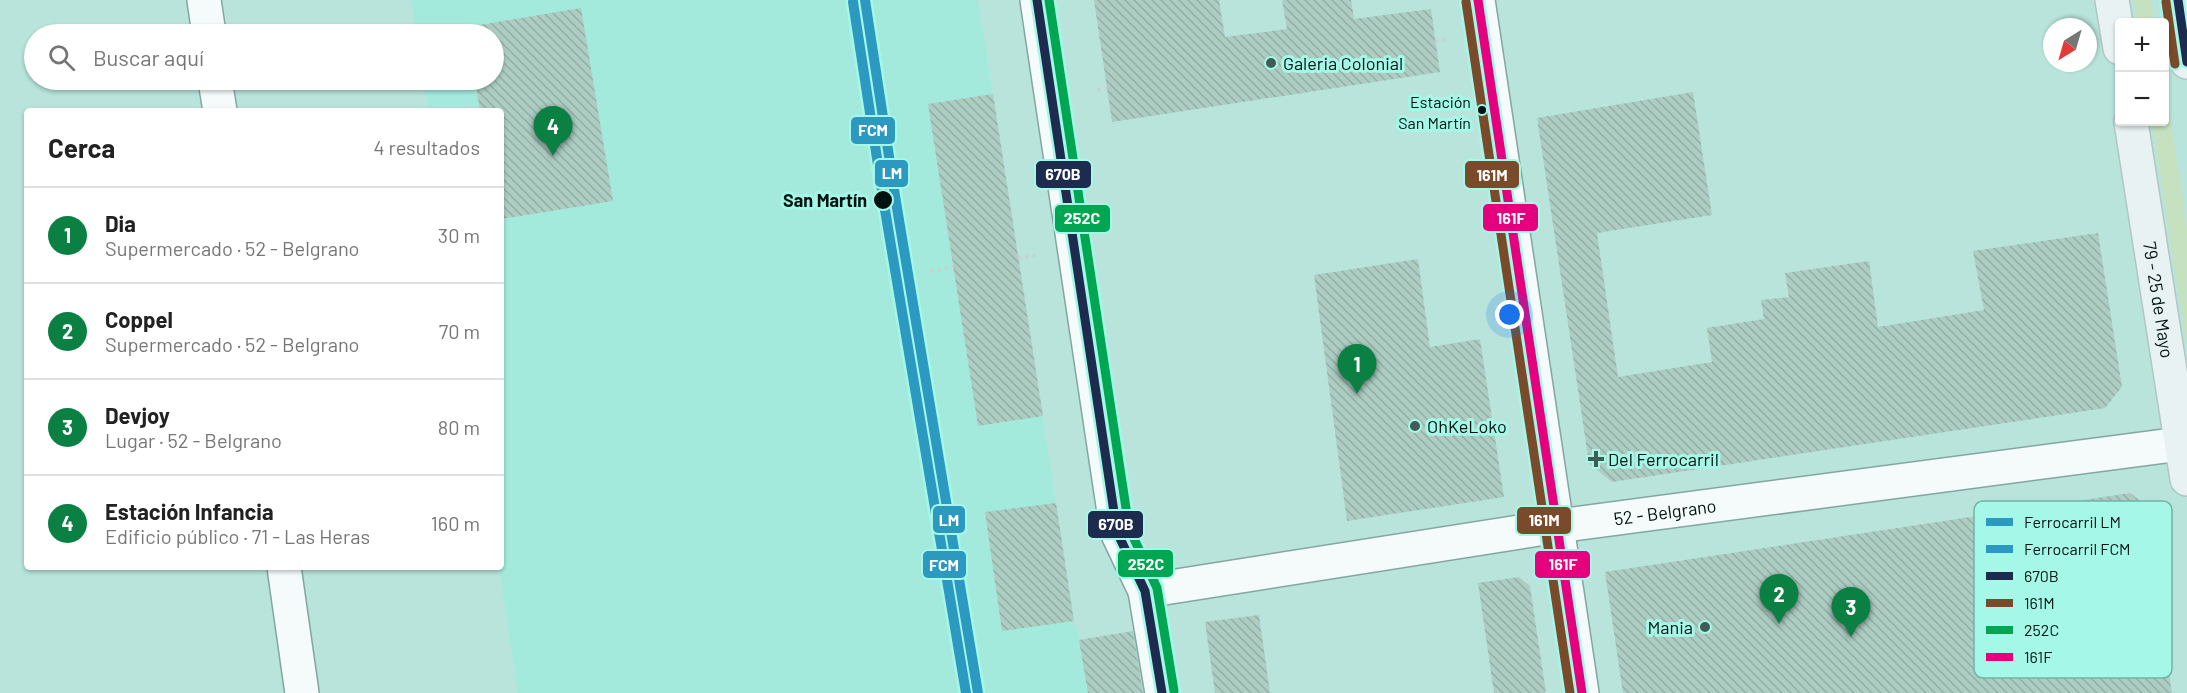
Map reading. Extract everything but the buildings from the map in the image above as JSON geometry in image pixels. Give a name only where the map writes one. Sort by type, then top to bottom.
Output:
[{"type":"main road","points":[[2112,0],[2115,18]]},
{"type":"main road","points":[[2178,0],[2187,62]]},
{"type":"main road","name":"79 - 25 de Mayo","points":[[2132,126],[2184,443],[2187,479]]},
{"type":"street","points":[[204,0],[208,24]]},
{"type":"street","points":[[1038,0],[1118,532],[1145,591],[1162,693]]},
{"type":"street","points":[[1478,0],[1582,693]]},
{"type":"street","points":[[217,90],[220,108]]},
{"type":"street","name":"52 - Belgrano","points":[[1145,591],[1558,526],[2184,443]]},
{"type":"street","points":[[284,570],[302,693]]},
{"type":"path","points":[[1435,41],[1445,39]]},
{"type":"path","points":[[1098,90],[1107,88]]},
{"type":"path","points":[[930,271],[954,267]]},
{"type":"shaded area","points":[[411,0],[978,0],[1074,621],[1080,640],[1137,631],[1147,693],[518,693],[499,570],[504,570],[504,108],[428,108],[425,90],[504,90],[504,24],[415,24]]},
{"type":"shaded area","points":[[2134,0],[2151,0],[2154,18],[2136,18]]},
{"type":"shaded area","points":[[2169,109],[2187,227],[2187,347],[2153,126],[2169,126]]},
{"type":"rail line","name":"LM","points":[[865,0],[896,202],[978,693]]},
{"type":"rail line","name":"FCM","points":[[853,2],[884,204],[966,693]]},
{"type":"transit line","name":"670B","points":[[1037,0],[1117,532],[1145,591],[1162,693]]},
{"type":"transit line","name":"252C","points":[[1049,0],[1129,528],[1157,588],[1174,691]]},
{"type":"transit line","name":"161F","points":[[1478,0],[1582,693]]},
{"type":"transit line","name":"670B","points":[[2178,0],[2187,62]]},
{"type":"transit line","name":"161M","points":[[1466,2],[1570,693]]},
{"type":"transit line","name":"161M","points":[[2166,2],[2175,64]]},
{"type":"place","name":"Galeria Colonial","points":[[1271,63]]},
{"type":"place","name":"Estación San Martín","points":[[1482,110]]},
{"type":"place","name":"Estación Infancia","points":[[553,156]]},
{"type":"place","name":"San Martín","points":[[883,200]]},
{"type":"place","name":"Dia","points":[[1357,394]]},
{"type":"place","name":"OhKeLoko","points":[[1415,426]]},
{"type":"place","name":"Del Ferrocarril","points":[[1596,459]]},
{"type":"place","name":"Coppel","points":[[1779,624]]},
{"type":"place","name":"Mania","points":[[1705,627]]},
{"type":"place","name":"Devjoy","points":[[1851,637]]}]
